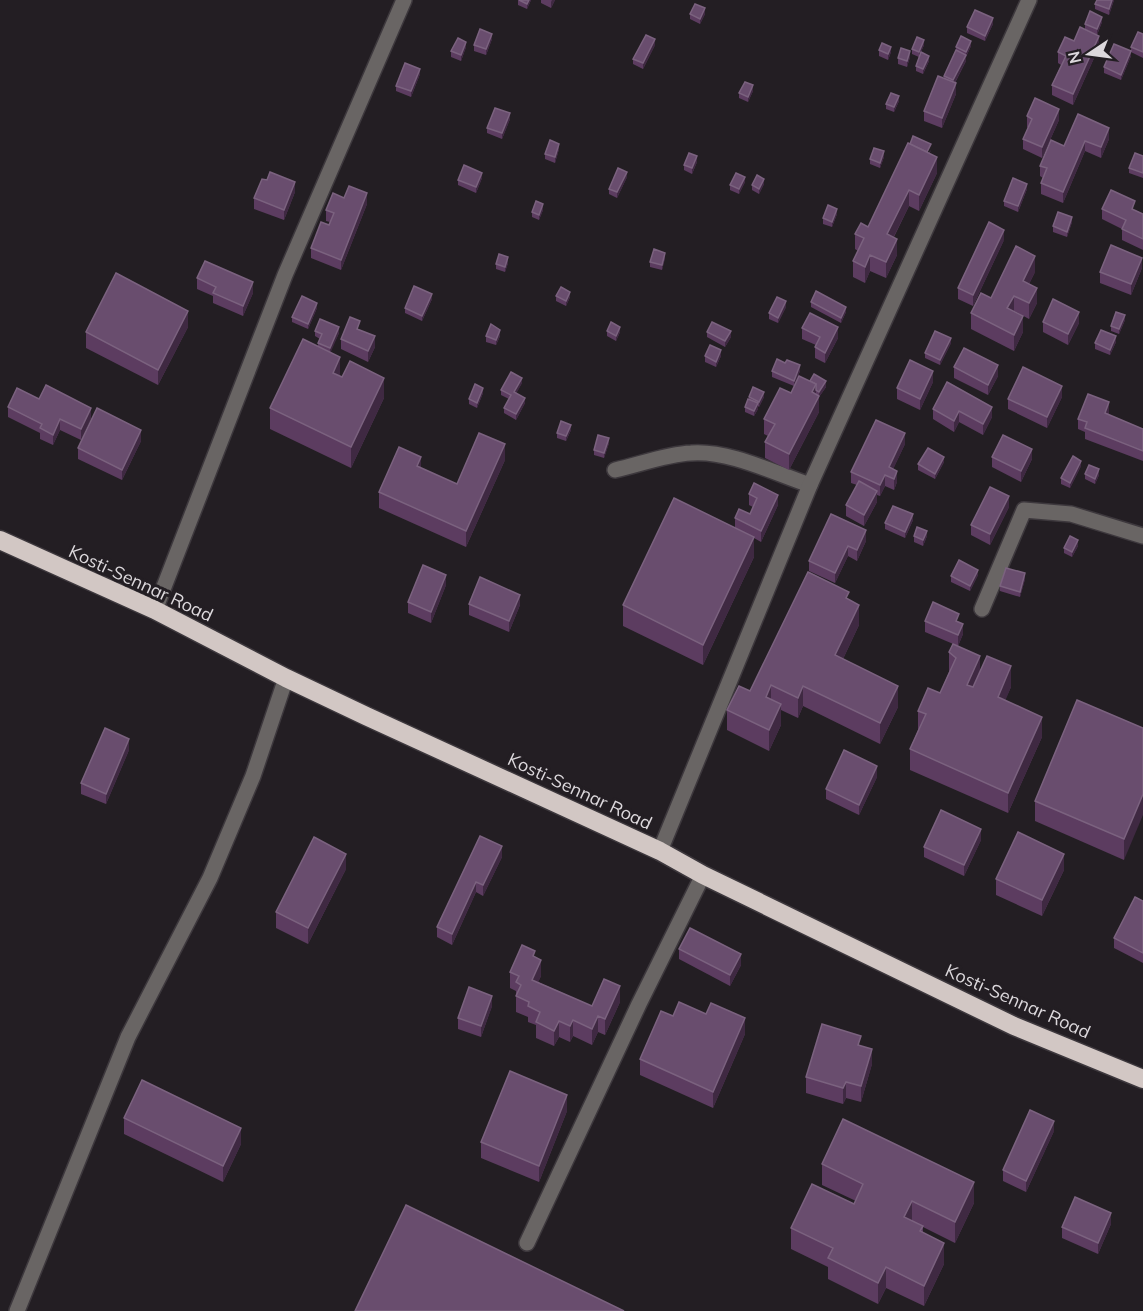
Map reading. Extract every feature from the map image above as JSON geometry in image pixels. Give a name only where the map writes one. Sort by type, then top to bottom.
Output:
[{"type":"highway","name":"Kosti-Sennar Road","points":[[0,540],[155,610],[286,678],[660,851],[703,875],[1014,1026],[1143,1079]]},
{"type":"street","points":[[155,610],[285,275],[404,0]]},
{"type":"street","points":[[660,851],[810,485],[1029,0]]},
{"type":"street","points":[[615,470],[689,453],[709,453],[727,456],[810,485]]},
{"type":"street","points":[[982,609],[1024,510],[1071,514],[1143,536]]},
{"type":"street","points":[[17,1311],[128,1036],[210,878],[249,786],[286,678]]},
{"type":"street","points":[[527,1243],[639,1004],[703,875]]},
{"type":"building","points":[[1097,0],[1112,0],[1109,9],[1095,4]]},
{"type":"building","points":[[695,4],[705,8],[700,19],[690,14]]},
{"type":"building","points":[[975,10],[993,18],[985,36],[967,27]]},
{"type":"building","points":[[1090,11],[1102,17],[1097,29],[1085,24]]},
{"type":"building","points":[[1080,27],[1099,36],[1073,94],[1052,85],[1066,56],[1058,52],[1065,37],[1074,41]]},
{"type":"building","points":[[480,29],[492,34],[486,49],[474,45]]},
{"type":"building","points":[[1138,32],[1143,34],[1143,52],[1131,47]]},
{"type":"building","points":[[646,35],[655,39],[643,63],[633,59]]},
{"type":"building","points":[[961,36],[971,41],[966,52],[956,47]]},
{"type":"building","points":[[917,37],[924,40],[919,52],[912,49]]},
{"type":"building","points":[[458,38],[466,42],[461,55],[451,51]]},
{"type":"building","points":[[882,43],[891,47],[888,54],[879,50]]},
{"type":"building","points":[[1114,44],[1131,51],[1121,75],[1104,67]]},
{"type":"building","points":[[901,48],[910,51],[907,61],[898,58]]},
{"type":"building","points":[[956,50],[966,55],[953,80],[944,76]]},
{"type":"building","points":[[921,52],[929,56],[923,69],[916,66]]},
{"type":"building","points":[[405,63],[420,69],[411,91],[396,86]]},
{"type":"building","points":[[938,76],[956,83],[942,118],[924,111]]},
{"type":"building","points":[[745,82],[753,85],[748,97],[739,93]]},
{"type":"building","points":[[891,93],[899,96],[894,107],[886,104]]},
{"type":"building","points":[[1035,98],[1059,109],[1042,147],[1023,139],[1032,119],[1027,116]]},
{"type":"building","points":[[495,108],[510,113],[502,133],[487,128]]},
{"type":"building","points":[[1078,114],[1109,128],[1101,147],[1085,141],[1063,192],[1041,183],[1047,168],[1040,166],[1051,140],[1064,146]]},
{"type":"building","points":[[913,136],[931,144],[927,152],[910,144]]},
{"type":"building","points":[[550,140],[559,144],[555,157],[545,154]]},
{"type":"building","points":[[908,143],[937,157],[919,195],[909,190],[887,234],[897,239],[886,262],[870,255],[865,267],[853,261],[864,238],[855,234],[861,223],[868,227]]},
{"type":"building","points":[[874,148],[884,151],[880,163],[870,159]]},
{"type":"building","points":[[689,153],[697,156],[692,168],[684,165]]},
{"type":"building","points":[[1135,153],[1143,156],[1143,173],[1129,168]]},
{"type":"building","points":[[464,165],[482,173],[476,187],[458,180]]},
{"type":"building","points":[[618,168],[627,172],[617,192],[609,189]]},
{"type":"building","points":[[270,172],[295,182],[284,210],[254,198],[262,179],[267,180]]},
{"type":"building","points":[[736,173],[745,177],[739,189],[730,185]]},
{"type":"building","points":[[757,175],[764,179],[759,189],[752,185]]},
{"type":"building","points":[[1013,178],[1027,184],[1018,206],[1004,201]]},
{"type":"building","points":[[349,186],[367,193],[341,260],[311,248],[321,222],[329,225],[334,213],[326,210],[333,193],[344,198]]},
{"type":"building","points":[[1111,190],[1135,201],[1132,209],[1143,214],[1143,239],[1122,229],[1126,220],[1102,209]]},
{"type":"building","points":[[536,201],[543,204],[539,215],[532,212]]},
{"type":"building","points":[[828,205],[837,209],[832,222],[823,218]]},
{"type":"building","points":[[1058,212],[1072,217],[1067,232],[1053,226]]},
{"type":"building","points":[[989,222],[1004,230],[973,295],[958,288]]},
{"type":"building","points":[[1111,245],[1142,258],[1131,284],[1100,272]]},
{"type":"building","points":[[1016,246],[1035,256],[1023,281],[1037,288],[1029,303],[1014,296],[1007,308],[1023,316],[1014,335],[971,313],[981,293],[991,298]]},
{"type":"building","points":[[654,249],[665,253],[662,265],[650,262]]},
{"type":"building","points":[[499,254],[508,257],[505,267],[496,264]]},
{"type":"building","points":[[205,261],[253,282],[243,306],[213,293],[216,287],[197,278]]},
{"type":"building","points":[[116,273],[188,311],[158,370],[86,332]]},
{"type":"building","points":[[414,286],[432,294],[422,316],[405,308]]},
{"type":"building","points":[[561,287],[570,292],[566,301],[556,296]]},
{"type":"building","points":[[816,291],[846,307],[841,318],[811,302]]},
{"type":"building","points":[[302,296],[317,303],[308,324],[292,317]]},
{"type":"building","points":[[777,297],[786,301],[778,318],[769,313]]},
{"type":"building","points":[[1053,299],[1079,312],[1068,334],[1043,322]]},
{"type":"building","points":[[1116,312],[1125,315],[1119,329],[1111,326]]},
{"type":"building","points":[[810,313],[838,327],[825,353],[815,347],[820,337],[802,328]]},
{"type":"building","points":[[350,317],[360,321],[357,329],[375,336],[368,351],[341,339]]},
{"type":"building","points":[[320,319],[339,327],[330,348],[318,343],[322,334],[315,331]]},
{"type":"building","points":[[611,322],[620,327],[616,336],[607,331]]},
{"type":"building","points":[[712,322],[731,331],[725,341],[707,332]]},
{"type":"building","points":[[491,324],[500,330],[496,340],[486,336]]},
{"type":"building","points":[[1101,330],[1116,336],[1110,350],[1095,343]]},
{"type":"building","points":[[935,331],[951,338],[940,360],[925,353]]},
{"type":"building","points":[[303,339],[340,357],[333,373],[342,377],[350,361],[384,378],[351,447],[270,408]]},
{"type":"building","points":[[710,345],[721,350],[716,362],[705,356]]},
{"type":"building","points":[[964,348],[998,365],[988,385],[954,367]]},
{"type":"building","points":[[777,359],[785,363],[787,360],[800,365],[794,381],[772,371]]},
{"type":"building","points":[[910,360],[933,371],[920,399],[897,388]]},
{"type":"building","points":[[1023,367],[1062,386],[1047,417],[1008,399]]},
{"type":"building","points":[[511,372],[522,378],[514,392],[525,398],[516,414],[504,408],[511,395],[501,390]]},
{"type":"building","points":[[814,374],[826,381],[819,392],[816,390],[816,384],[810,381]]},
{"type":"building","points":[[799,376],[816,384],[812,392],[819,396],[789,454],[765,442],[775,424],[764,419],[780,388],[791,393]]},
{"type":"building","points":[[947,382],[992,407],[983,424],[959,411],[954,421],[933,409]]},
{"type":"building","points":[[475,384],[483,388],[477,403],[469,399]]},
{"type":"building","points":[[46,385],[91,408],[81,429],[60,419],[53,435],[40,428],[42,424],[8,407],[17,388],[39,399]]},
{"type":"building","points":[[753,387],[764,392],[759,402],[749,397]]},
{"type":"building","points":[[1088,394],[1109,402],[1105,413],[1143,429],[1143,451],[1085,428],[1087,422],[1078,419]]},
{"type":"building","points":[[748,399],[758,403],[754,411],[745,407]]},
{"type":"building","points":[[97,408],[141,430],[122,470],[78,448]]},
{"type":"building","points":[[876,420],[905,433],[889,467],[897,471],[894,479],[885,475],[880,485],[851,472]]},
{"type":"building","points":[[561,421],[571,425],[566,436],[557,433]]},
{"type":"building","points":[[479,433],[505,444],[466,531],[379,492],[399,447],[421,457],[417,466],[457,484]]},
{"type":"building","points":[[598,435],[609,438],[604,453],[594,450]]},
{"type":"building","points":[[1003,435],[1032,449],[1021,471],[992,457]]},
{"type":"building","points":[[928,448],[944,457],[935,474],[918,464]]},
{"type":"building","points":[[1073,456],[1081,461],[1070,483],[1061,478]]},
{"type":"building","points":[[1089,465],[1099,469],[1095,479],[1085,474]]},
{"type":"building","points":[[859,481],[877,491],[864,515],[846,505]]},
{"type":"building","points":[[754,483],[778,495],[761,531],[735,518],[739,509],[750,514],[757,498],[749,494]]},
{"type":"building","points":[[990,487],[1009,496],[990,534],[971,525]]},
{"type":"building","points":[[674,498],[754,537],[703,645],[623,605]]},
{"type":"building","points":[[893,506],[913,514],[905,532],[885,523]]},
{"type":"building","points":[[831,514],[866,530],[857,550],[848,546],[835,573],[809,561]]},
{"type":"building","points":[[917,527],[927,531],[923,540],[914,536]]},
{"type":"building","points":[[1070,536],[1078,540],[1072,552],[1064,548]]},
{"type":"building","points":[[959,560],[978,570],[970,586],[951,576]]},
{"type":"building","points":[[423,565],[446,575],[431,612],[408,602]]},
{"type":"building","points":[[1006,568],[1025,573],[1020,592],[1000,586]]},
{"type":"building","points":[[808,572],[849,592],[846,598],[859,605],[835,655],[898,686],[880,723],[803,686],[798,698],[771,685],[766,697],[781,704],[769,730],[727,710],[739,686],[750,691]]},
{"type":"building","points":[[480,577],[520,595],[509,621],[469,604]]},
{"type":"building","points":[[933,602],[959,614],[956,621],[963,624],[958,635],[925,621]]},
{"type":"building","points":[[953,644],[980,656],[967,685],[973,687],[987,656],[1011,666],[998,697],[1042,717],[1008,793],[910,749],[926,714],[918,711],[928,688],[940,693],[956,658],[949,652]]},
{"type":"building","points":[[1077,700],[1143,728],[1143,794],[1124,839],[1035,801]]},
{"type":"building","points":[[105,728],[129,739],[106,794],[81,783]]},
{"type":"building","points":[[844,750],[877,766],[859,805],[826,789]]},
{"type":"building","points":[[941,810],[981,829],[964,865],[924,847]]},
{"type":"building","points":[[1018,832],[1064,854],[1042,900],[996,879]]},
{"type":"building","points":[[480,836],[502,846],[483,885],[476,882],[452,934],[437,927]]},
{"type":"building","points":[[314,837],[346,854],[308,928],[276,912]]},
{"type":"building","points":[[1135,897],[1143,901],[1143,953],[1114,938]]},
{"type":"building","points":[[690,928],[741,954],[730,975],[679,949]]},
{"type":"building","points":[[522,945],[535,951],[533,956],[541,960],[532,980],[592,1006],[604,979],[620,986],[605,1019],[598,1016],[592,1029],[573,1020],[570,1026],[559,1021],[554,1031],[536,1022],[540,1012],[528,1006],[529,1002],[516,996],[521,985],[516,982],[519,976],[510,972]]},
{"type":"building","points":[[469,987],[492,996],[481,1026],[458,1018]]},
{"type":"building","points":[[679,1002],[706,1014],[711,1003],[745,1018],[713,1092],[640,1059],[661,1011],[673,1016]]},
{"type":"building","points":[[822,1024],[861,1036],[858,1045],[872,1049],[861,1086],[846,1082],[843,1088],[806,1077]]},
{"type":"building","points":[[510,1071],[567,1095],[539,1166],[481,1142]]},
{"type":"building","points":[[142,1080],[241,1128],[223,1166],[124,1118]]},
{"type":"building","points":[[1030,1110],[1054,1121],[1026,1181],[1003,1170]]},
{"type":"building","points":[[843,1119],[974,1182],[955,1222],[912,1201],[904,1217],[923,1226],[920,1231],[944,1243],[924,1286],[886,1267],[878,1283],[828,1258],[833,1248],[791,1228],[812,1184],[854,1204],[863,1184],[822,1164]]},
{"type":"building","points":[[1075,1197],[1111,1213],[1098,1243],[1062,1227]]},
{"type":"building","points":[[406,1205],[624,1311],[355,1311]]}]
